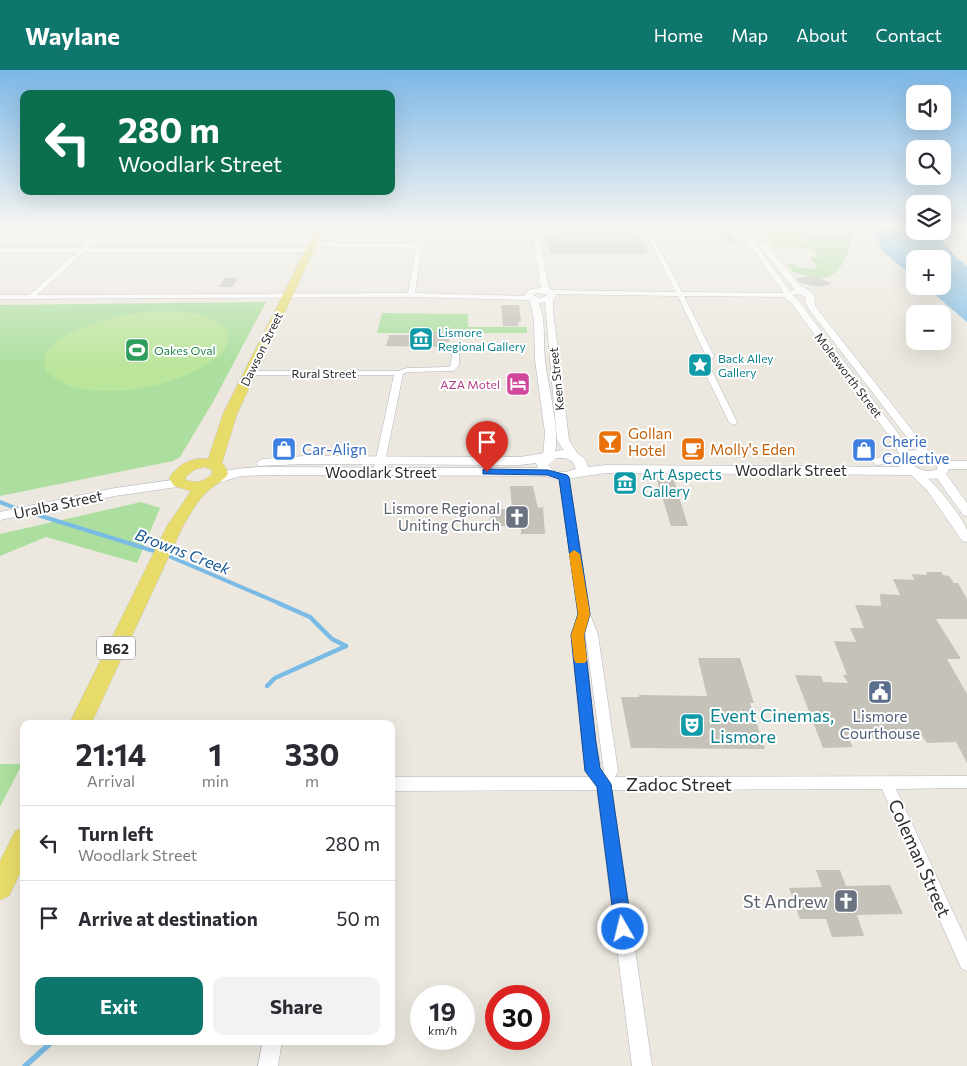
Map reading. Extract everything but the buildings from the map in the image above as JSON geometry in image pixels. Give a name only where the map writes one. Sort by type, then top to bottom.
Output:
[{"type":"main road","name":"Dawson Street","points":[[82,720],[175,526],[191,500],[213,474],[216,454],[230,414],[299,271]]},
{"type":"main road","name":"Dawson Street","points":[[175,526],[182,476],[203,451],[220,424],[230,414]]},
{"type":"main road","name":"Woodlark Street","points":[[577,462],[878,461],[903,457],[914,453],[926,455]]},
{"type":"main road","name":"Woodlark Street","points":[[213,474],[257,470],[284,472],[379,466],[520,461],[560,454],[577,462],[606,469],[914,472],[929,475],[941,470],[967,465]]},
{"type":"main road","points":[[926,455],[936,459],[941,470]]},
{"type":"main road","points":[[547,457],[542,465],[548,472]]},
{"type":"main road","points":[[903,457],[904,466],[914,472]]},
{"type":"main road","points":[[564,477],[577,462]]},
{"type":"main road","points":[[198,464],[213,474],[194,487],[182,476],[198,464]]},
{"type":"main road","name":"Woodlark Street","points":[[379,466],[548,472],[564,477]]},
{"type":"main road","name":"Uralba Street","points":[[4,516],[182,476]]},
{"type":"main road","points":[[0,887],[20,847]]},
{"type":"street","points":[[31,297],[59,271]]},
{"type":"street","points":[[411,295],[415,271]]},
{"type":"street","points":[[533,271],[534,277]]},
{"type":"street","name":"Keen Street","points":[[542,271],[548,294],[564,440],[577,462]]},
{"type":"street","points":[[668,271],[694,319],[710,356],[704,363],[733,422]]},
{"type":"street","name":"Molesworth Street","points":[[771,271],[897,440],[903,457]]},
{"type":"street","name":"Molesworth Street","points":[[784,271],[795,286],[806,295],[811,306],[926,455]]},
{"type":"street","points":[[0,297],[678,292],[788,295],[799,300],[806,295]]},
{"type":"street","name":"Keen Street","points":[[532,293],[536,309],[548,423],[550,448],[547,457]]},
{"type":"street","name":"Rural Street","points":[[249,373],[403,371],[451,368],[454,366],[455,353]]},
{"type":"street","points":[[379,466],[386,425],[390,423],[403,371]]},
{"type":"street","points":[[941,470],[967,512]]},
{"type":"street","points":[[914,472],[931,486],[967,538]]},
{"type":"street","points":[[564,477],[584,614],[578,635],[589,743],[593,771],[604,784],[642,1066]]},
{"type":"street","name":"Coleman Street","points":[[886,782],[967,962]]},
{"type":"street","name":"Zadoc Street","points":[[395,784],[967,782]]},
{"type":"street","points":[[268,1066],[272,1045]]},
{"type":"green space","points":[[837,271],[829,277],[823,278],[793,272]]},
{"type":"green space","points":[[266,302],[213,402],[180,457],[173,461],[0,496],[0,305]]},
{"type":"green space","name":"Oakes Oval","points":[[153,311],[194,313],[212,319],[228,332],[227,346],[221,354],[196,370],[163,383],[129,390],[111,391],[78,388],[60,381],[45,370],[45,358],[51,347],[61,338],[75,330],[109,319]]},
{"type":"green space","points":[[382,313],[468,314],[468,327],[527,327],[527,333],[377,333]]},
{"type":"green space","points":[[141,502],[160,508],[137,563],[46,537],[0,556],[0,534]]},
{"type":"green space","points":[[0,764],[20,764],[20,768],[0,807]]},
{"type":"water","points":[[951,271],[967,271],[967,322],[951,308],[951,305],[947,305],[936,295],[951,295]]},
{"type":"waterway","name":"Browns Creek","points":[[0,502],[21,510]]},
{"type":"waterway","name":"Browns Creek","points":[[28,512],[157,552]]},
{"type":"waterway","name":"Browns Creek","points":[[164,554],[281,604]]},
{"type":"waterway","name":"Browns Creek","points":[[267,686],[275,678],[346,646],[332,639],[310,617],[278,603]]},
{"type":"waterway","points":[[25,1066],[49,1045]]},
{"type":"slow traffic","points":[[574,554],[584,614],[578,635],[580,660]]},
{"type":"place","name":"Lismore Regional Gallery","points":[[421,339]]},
{"type":"place","name":"Oakes Oval","points":[[137,350]]},
{"type":"place","name":"Back Alley Gallery","points":[[700,365]]},
{"type":"place","name":"AZA Motel","points":[[518,384]]},
{"type":"place","name":"Gollan Hotel","points":[[610,442]]},
{"type":"place","name":"Car-Align","points":[[284,449]]},
{"type":"place","name":"Molly's Eden","points":[[693,449]]},
{"type":"place","name":"Cherie Collective","points":[[864,450]]},
{"type":"place","name":"Art Aspects Gallery","points":[[625,483]]},
{"type":"place","name":"Lismore Regional Uniting Church","points":[[517,517]]},
{"type":"place","name":"Lismore Courthouse","points":[[880,692]]},
{"type":"place","name":"Event Cinemas, Lismore","points":[[692,725]]},
{"type":"place","name":"St Andrew","points":[[846,901]]},
{"type":"route","points":[[487,472],[548,472],[552,475],[564,477],[584,614],[578,635],[589,743],[593,771],[604,784],[623,929]]}]
